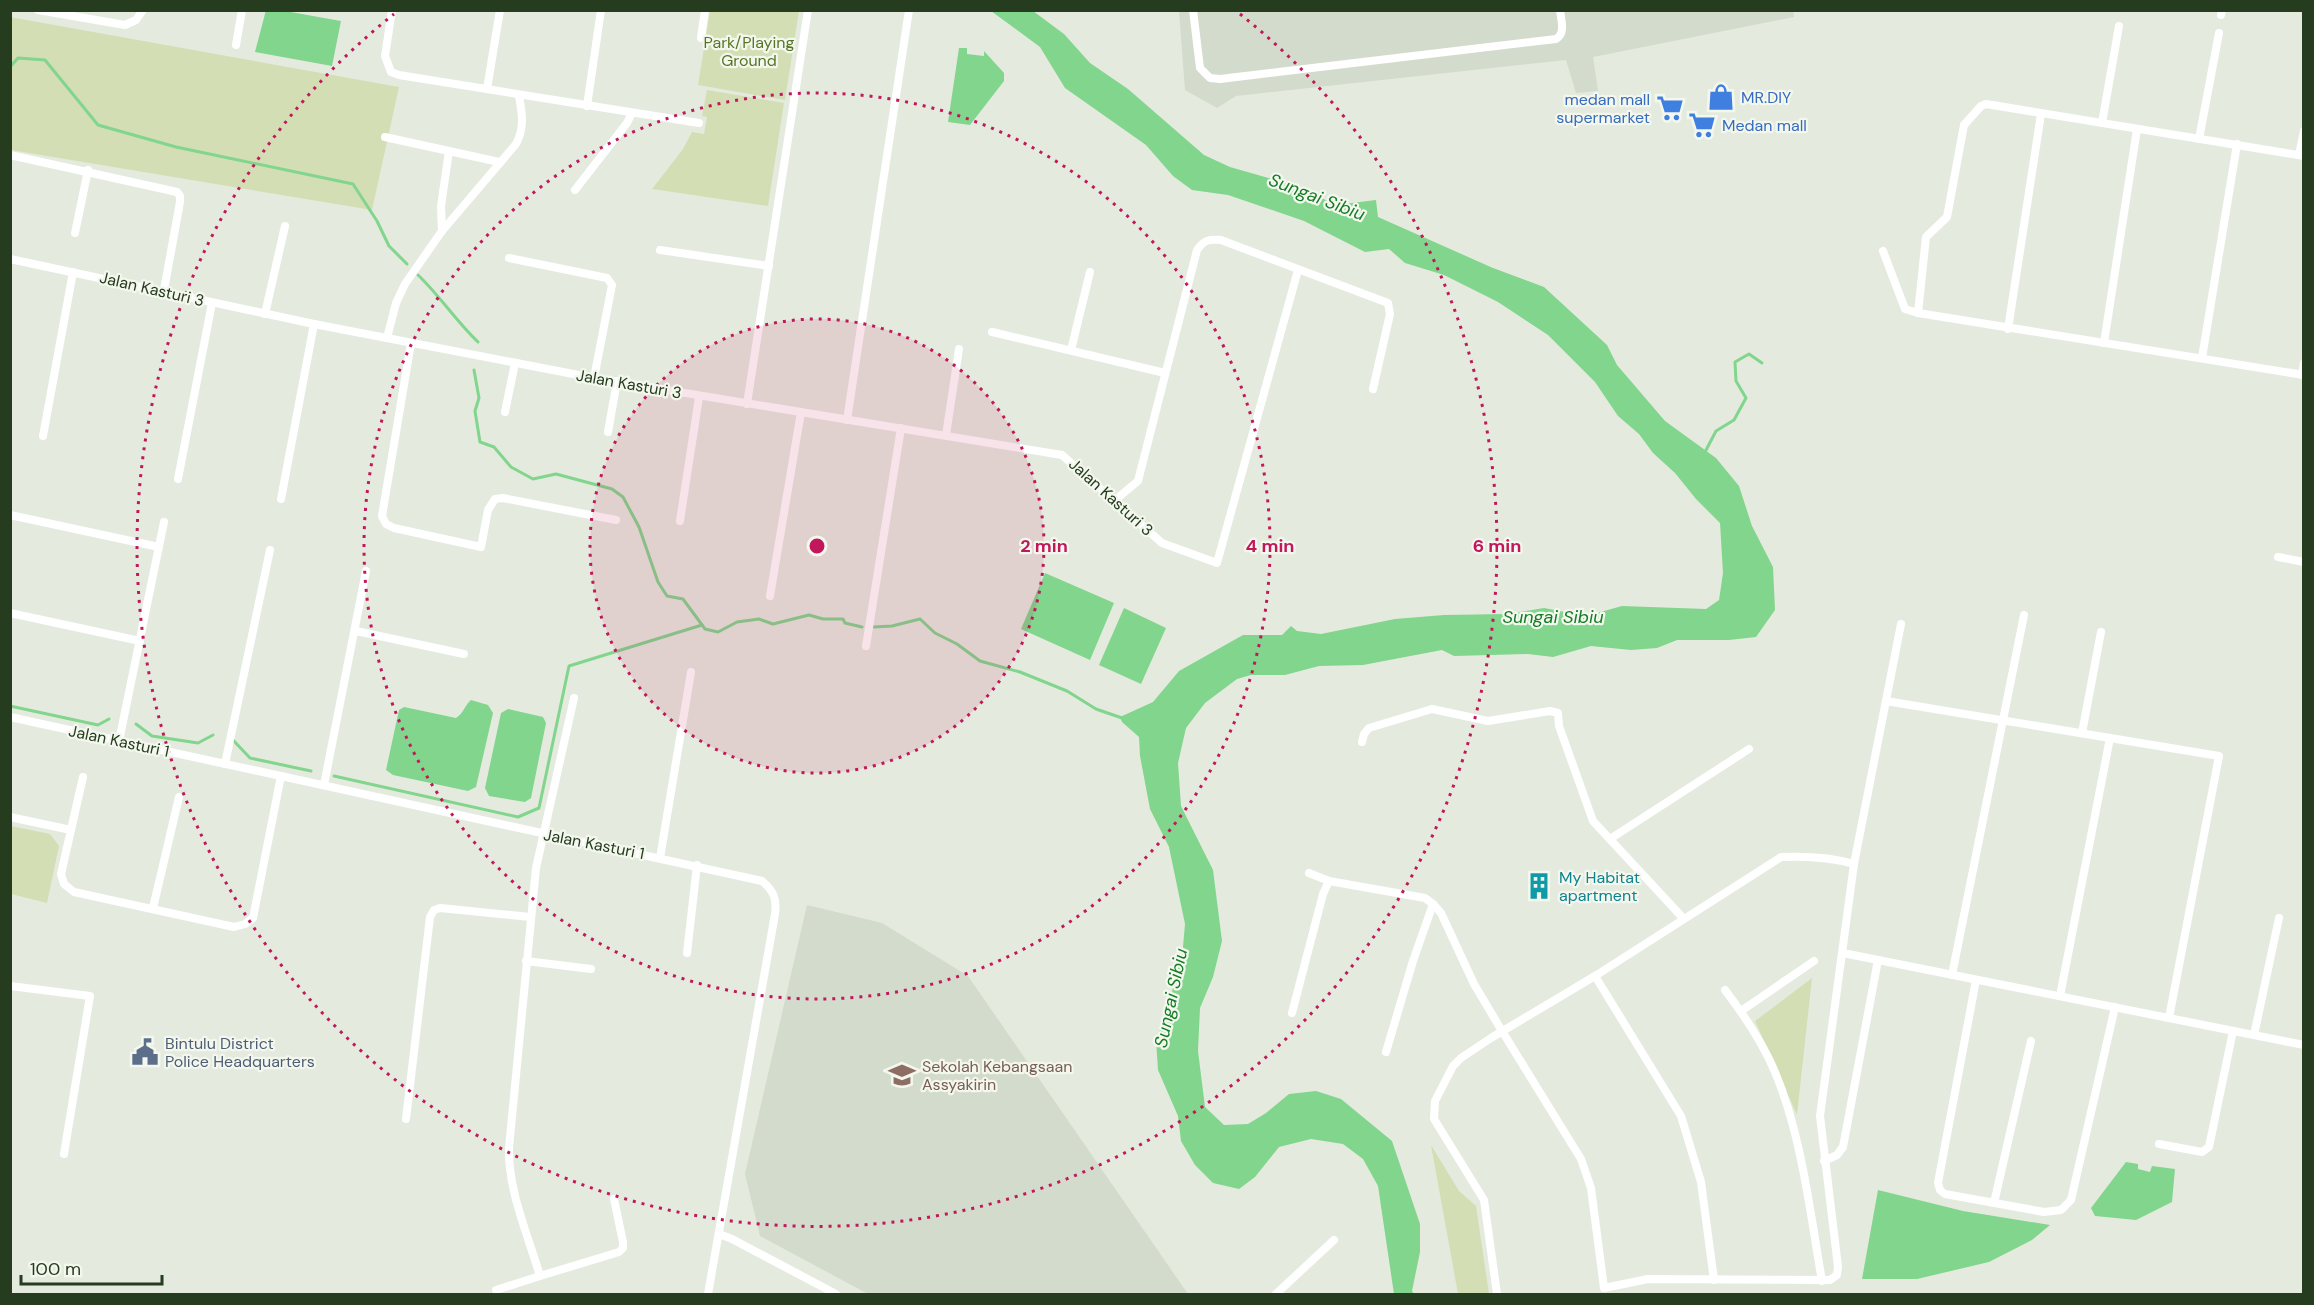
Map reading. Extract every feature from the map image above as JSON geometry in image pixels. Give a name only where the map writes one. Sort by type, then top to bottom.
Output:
[{"type":"street","points":[[38,10],[125,26],[136,20],[143,10]]},
{"type":"street","points":[[236,45],[242,10]]},
{"type":"street","points":[[392,10],[385,56],[391,72],[399,75],[699,123]]},
{"type":"street","points":[[487,89],[500,10]]},
{"type":"street","points":[[586,106],[601,10]]},
{"type":"street","points":[[701,38],[705,10]]},
{"type":"street","points":[[747,404],[808,10]]},
{"type":"street","points":[[847,420],[909,10]]},
{"type":"street","points":[[1193,10],[1200,68],[1210,78],[1220,79],[1556,39],[1561,37],[1563,31],[1560,10]]},
{"type":"street","points":[[2102,123],[2119,26]]},
{"type":"street","points":[[2199,139],[2219,33]]},
{"type":"street","points":[[387,338],[396,303],[405,284],[442,231],[516,144],[521,134],[523,121],[519,96]]},
{"type":"street","points":[[1918,313],[1926,237],[1947,218],[1964,125],[1981,106],[1986,104],[2301,155],[2304,131]]},
{"type":"street","points":[[575,190],[627,123],[632,113]]},
{"type":"street","points":[[2008,329],[2041,114]]},
{"type":"street","points":[[2104,343],[2137,129]]},
{"type":"street","points":[[386,137],[499,162]]},
{"type":"street","points":[[2202,358],[2237,144]]},
{"type":"street","points":[[442,231],[441,206],[449,151]]},
{"type":"street","points":[[10,155],[87,170],[177,192],[180,196],[164,290]]},
{"type":"street","points":[[75,233],[87,170]]},
{"type":"street","points":[[265,314],[285,226]]},
{"type":"street","points":[[1114,501],[1138,481],[1197,250],[1202,243],[1210,239],[1221,240],[1388,303],[1390,314],[1373,390]]},
{"type":"street","points":[[660,250],[769,266]]},
{"type":"street","points":[[1883,251],[1905,309],[1918,313],[2303,375],[2304,363]]},
{"type":"street","points":[[509,258],[607,278],[611,281],[594,378]]},
{"type":"street","name":"Jalan Kasturi 3","points":[[10,259],[164,290],[212,303],[314,324],[594,378],[699,397],[946,435],[1066,457],[1162,543],[1217,563],[1298,270]]},
{"type":"street","points":[[43,436],[73,272]]},
{"type":"street","points":[[1071,350],[1090,272]]},
{"type":"street","points":[[178,479],[212,303]]},
{"type":"street","points":[[281,499],[314,324]]},
{"type":"street","points":[[992,332],[1165,373]]},
{"type":"street","points":[[411,343],[382,516],[387,524],[394,528],[481,547],[488,510],[495,499],[502,498],[616,520]]},
{"type":"street","points":[[946,435],[959,349]]},
{"type":"street","points":[[505,412],[515,363]]},
{"type":"street","points":[[608,432],[617,381]]},
{"type":"street","points":[[680,521],[699,397]]},
{"type":"street","points":[[770,596],[801,412]]},
{"type":"street","points":[[866,646],[901,428]]},
{"type":"street","points":[[10,515],[159,547]]},
{"type":"street","points":[[120,741],[164,522]]},
{"type":"street","points":[[225,764],[270,550]]},
{"type":"street","points":[[2278,557],[2304,562]]},
{"type":"street","points":[[324,785],[356,632],[366,571]]},
{"type":"street","points":[[10,613],[140,641]]},
{"type":"street","points":[[1952,975],[2024,615]]},
{"type":"street","points":[[1308,873],[1329,881],[1425,898],[1441,914],[1474,984],[1581,1159],[1591,1188],[1605,1291],[1648,1279],[1830,1280],[1837,1275],[1838,1267],[1820,1116],[1854,864],[1901,624]]},
{"type":"street","points":[[356,632],[464,654]]},
{"type":"street","points":[[2082,733],[2101,632]]},
{"type":"street","points":[[660,858],[692,672]]},
{"type":"street","points":[[540,1276],[508,1165],[536,868],[574,698]]},
{"type":"street","points":[[1886,701],[2220,756],[2169,1018]]},
{"type":"street","points":[[1362,742],[1369,728],[1432,709],[1488,722],[1550,711],[1558,713],[1559,726],[1593,821],[1683,918]]},
{"type":"street","name":"Jalan Kasturi 1","points":[[10,717],[762,880],[772,889],[776,905],[708,1294]]},
{"type":"street","points":[[2060,996],[2109,738]]},
{"type":"street","points":[[1610,839],[1749,749]]},
{"type":"street","points":[[83,777],[61,874],[64,884],[74,892],[234,927],[245,924],[253,918],[281,776]]},
{"type":"street","points":[[153,908],[179,797]]},
{"type":"street","points":[[10,817],[71,830]]},
{"type":"street","points":[[1497,1294],[1484,1200],[1434,1119],[1435,1101],[1453,1066],[1461,1058],[1502,1031],[1595,976],[1781,857],[1807,856],[1854,864]]},
{"type":"street","points":[[687,953],[697,865]]},
{"type":"street","points":[[1292,1013],[1323,894],[1329,881]]},
{"type":"street","points":[[1386,1052],[1413,961],[1433,904]]},
{"type":"street","points":[[406,1119],[430,917],[434,910],[440,908],[530,917]]},
{"type":"street","points":[[2254,1035],[2279,918]]},
{"type":"street","points":[[1843,953],[2304,1045]]},
{"type":"street","points":[[1824,1161],[1837,1155],[1843,1147],[1878,960]]},
{"type":"street","points":[[526,961],[591,969]]},
{"type":"street","points":[[1741,1011],[1814,962]]},
{"type":"street","points":[[1595,976],[1681,1116],[1701,1182],[1714,1280]]},
{"type":"street","points":[[1976,980],[1938,1184],[1940,1190],[1945,1194],[2044,1212],[2061,1210],[2071,1200],[2115,1007]]},
{"type":"street","points":[[10,986],[90,996],[64,1154]]},
{"type":"street","points":[[1725,990],[1741,1011],[1775,1072],[1799,1148],[1822,1281]]},
{"type":"street","points":[[2159,1144],[2202,1152],[2209,1148],[2233,1031]]},
{"type":"street","points":[[1994,1203],[2031,1041]]},
{"type":"street","points":[[496,1290],[620,1252],[623,1242],[614,1199]]},
{"type":"street","points":[[719,1234],[836,1294]]},
{"type":"street","points":[[1276,1294],[1334,1240]]},
{"type":"shaded area","points":[[1793,10],[1794,17],[1593,57],[1598,91],[1576,93],[1566,60],[1236,96],[1217,108],[1185,90],[1179,11]]},
{"type":"shaded area","name":"Sekolah Kebangsaan Assyakirin","points":[[807,905],[882,923],[968,976],[1188,1294],[868,1294],[760,1236],[745,1174]]},
{"type":"green space","name":"Park/Playing Ground","points":[[710,11],[799,11],[785,100],[698,85]]},
{"type":"green space","points":[[10,17],[399,87],[372,210],[11,150]]},
{"type":"green space","points":[[707,90],[784,103],[768,206],[652,189],[683,149],[692,132],[704,134],[707,117],[702,116]]},
{"type":"green space","points":[[11,826],[50,834],[59,846],[47,903],[11,894]]},
{"type":"green space","points":[[1812,978],[1797,1115],[1755,1021]]},
{"type":"green space","points":[[1431,1145],[1459,1191],[1476,1206],[1489,1294],[1458,1294]]},
{"type":"water","points":[[266,10],[341,21],[332,66],[255,52]]},
{"type":"water","name":"Sungai Sibiu","points":[[991,11],[1033,11],[1064,34],[1090,63],[1128,89],[1204,155],[1230,167],[1303,188],[1335,205],[1376,200],[1378,217],[1493,268],[1544,287],[1607,345],[1617,365],[1665,421],[1716,458],[1739,486],[1752,526],[1773,567],[1775,610],[1756,637],[1729,640],[1677,640],[1657,648],[1631,650],[1591,646],[1553,657],[1528,654],[1454,656],[1442,650],[1363,665],[1319,666],[1285,675],[1251,675],[1237,679],[1205,703],[1186,728],[1178,763],[1181,806],[1213,870],[1222,941],[1213,977],[1200,1008],[1198,1051],[1205,1107],[1224,1125],[1248,1124],[1289,1094],[1316,1091],[1341,1099],[1392,1141],[1420,1224],[1420,1252],[1412,1291],[1414,1294],[1394,1294],[1378,1186],[1363,1159],[1343,1144],[1311,1139],[1279,1147],[1255,1177],[1239,1189],[1213,1183],[1195,1165],[1181,1141],[1178,1116],[1158,1070],[1156,1040],[1170,1004],[1183,947],[1185,924],[1169,847],[1150,809],[1140,756],[1139,737],[1122,722],[1120,717],[1153,702],[1179,671],[1243,635],[1282,635],[1291,626],[1297,631],[1321,634],[1395,619],[1444,615],[1507,614],[1544,608],[1586,616],[1622,606],[1706,609],[1719,600],[1723,573],[1720,523],[1675,473],[1653,453],[1639,434],[1618,416],[1595,382],[1548,335],[1498,302],[1444,275],[1405,263],[1389,249],[1365,252],[1304,221],[1228,195],[1192,190],[1173,176],[1146,145],[1065,88],[1040,47]]},
{"type":"water","points":[[959,48],[967,48],[967,54],[984,56],[984,51],[1004,73],[1004,81],[970,125],[948,122]]},
{"type":"water","points":[[1045,573],[1114,603],[1090,660],[1021,629]]},
{"type":"water","points":[[1124,608],[1166,628],[1141,684],[1099,665]]},
{"type":"water","points":[[471,700],[488,705],[493,713],[476,787],[468,791],[393,775],[386,770],[399,710],[404,707],[456,718]]},
{"type":"water","points":[[508,709],[543,717],[546,723],[531,798],[525,802],[489,796],[485,788],[501,713]]},
{"type":"water","points":[[2126,1162],[2138,1164],[2138,1169],[2150,1172],[2152,1166],[2175,1169],[2172,1202],[2136,1220],[2095,1216],[2091,1208]]},
{"type":"water","points":[[1878,1190],[1963,1211],[2050,1225],[2032,1240],[1989,1262],[1917,1279],[1862,1279]]},
{"type":"waterway","points":[[10,67],[18,58],[45,60],[98,125],[176,147],[353,184],[377,221],[389,246],[407,264]]},
{"type":"waterway","points":[[418,275],[478,342]]},
{"type":"waterway","points":[[1704,454],[1716,431],[1734,420],[1746,398],[1736,381],[1735,362],[1749,354],[1762,363]]},
{"type":"waterway","points":[[474,370],[479,398],[475,411],[480,442],[494,447],[511,467],[533,479],[556,474],[612,489],[623,497],[639,527],[658,582],[667,596],[683,599],[705,629],[718,632],[737,622],[759,619],[773,624],[809,615],[823,619],[843,619],[845,623],[862,627]]},
{"type":"waterway","points":[[874,627],[892,626],[920,619],[935,633],[957,644],[980,661],[1020,672],[1067,691],[1096,709],[1122,718]]},
{"type":"waterway","points":[[334,776],[518,817],[539,808],[569,666],[702,625]]},
{"type":"waterway","points":[[10,706],[98,725],[109,719]]},
{"type":"waterway","points":[[136,724],[152,736],[198,743],[213,735]]},
{"type":"waterway","points":[[233,740],[250,758],[311,771]]},
{"type":"place","name":"MR.DIY","points":[[1721,97]]},
{"type":"place","name":"medan mall supermarket","points":[[1670,108]]},
{"type":"place","name":"Medan mall","points":[[1702,125]]},
{"type":"place","name":"My Habitat apartment","points":[[1539,886]]},
{"type":"place","name":"Bintulu District Police Headquarters","points":[[145,1052]]},
{"type":"place","name":"Sekolah Kebangsaan Assyakirin","points":[[902,1075]]}]
